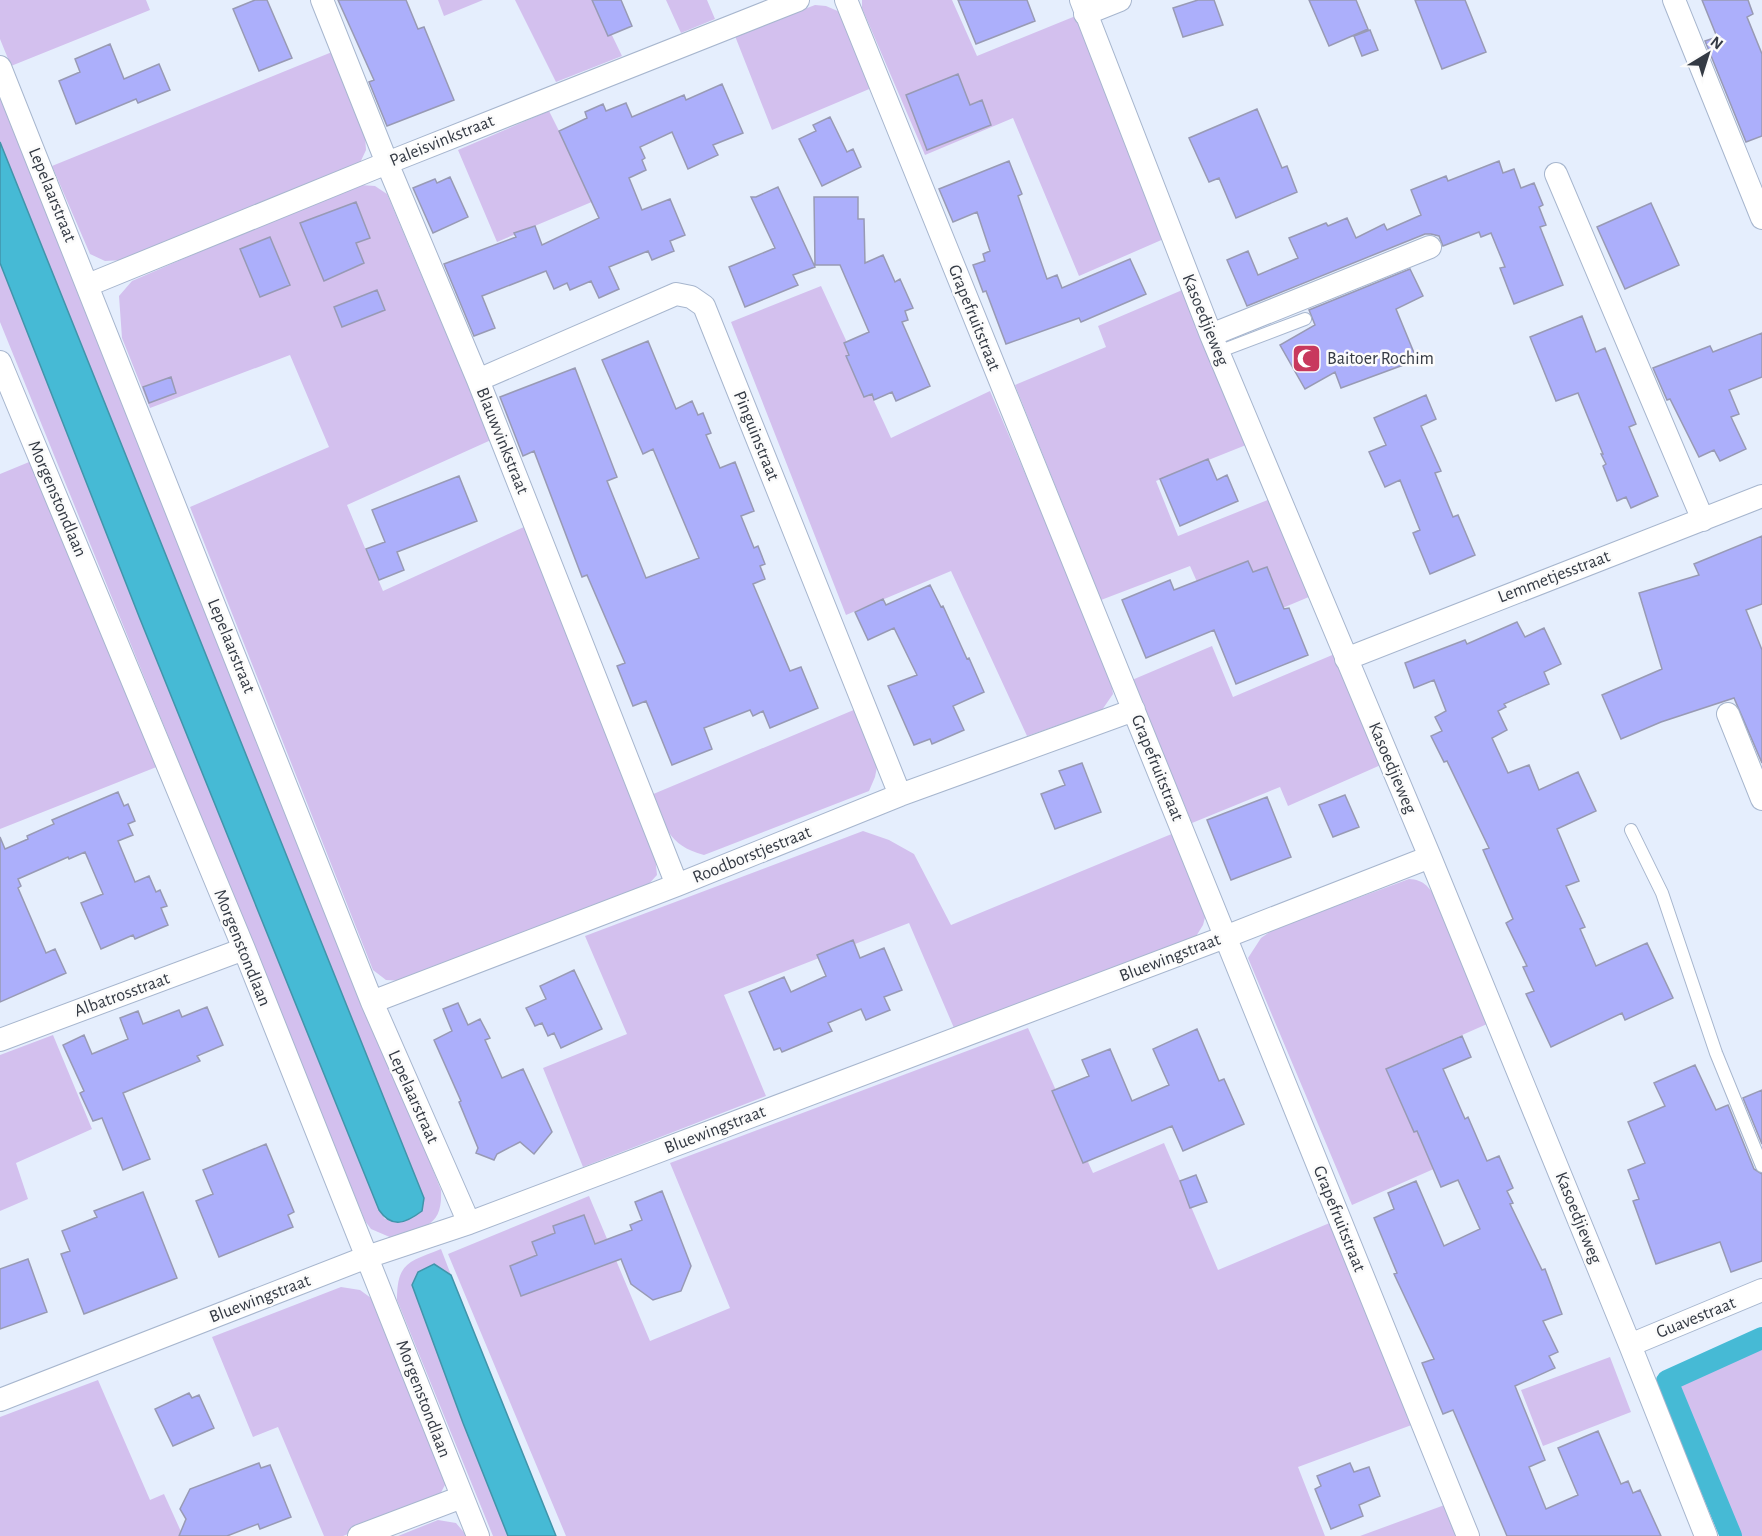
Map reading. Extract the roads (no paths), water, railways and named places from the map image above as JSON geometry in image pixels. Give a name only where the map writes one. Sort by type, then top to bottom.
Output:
[{"type":"street","name":"Blauwvinkstraat","points":[[322,0],[478,380],[677,885]]},
{"type":"street","name":"Paleisvinkstraat","points":[[88,285],[387,163],[798,0]]},
{"type":"street","name":"Grapefruitstraat","points":[[846,0],[1468,1536]]},
{"type":"street","points":[[1083,7],[1120,0]]},
{"type":"street","points":[[1674,0],[1762,218]]},
{"type":"street","name":"Kasoedjieweg","points":[[1083,7],[1214,344],[1430,857],[1706,1536]]},
{"type":"street","name":"Lepelaarstraat","points":[[0,67],[372,1002],[469,1223]]},
{"type":"street","points":[[1556,174],[1703,520]]},
{"type":"street","points":[[1214,344],[1430,247]]},
{"type":"street","name":"Pinguinstraat","points":[[478,380],[676,294],[691,297],[704,306],[900,795]]},
{"type":"street","name":"Morgenstondlaan","points":[[0,362],[244,950],[478,1536]]},
{"type":"street","name":"Lemmetjesstraat","points":[[1346,659],[1762,496]]},
{"type":"street","name":"Roodborstjestraat","points":[[372,1002],[677,885],[900,795],[1134,710]]},
{"type":"street","points":[[1728,714],[1762,799]]},
{"type":"street","name":"Bluewingstraat","points":[[0,1400],[367,1257],[469,1223],[1430,857]]},
{"type":"street","name":"Albatrosstraat","points":[[0,1040],[244,950]]},
{"type":"street","name":"Guavestraat","points":[[1630,1345],[1762,1290]]},
{"type":"street","points":[[359,1536],[462,1497]]},
{"type":"lane","points":[[1214,344],[1305,319]]},
{"type":"lane","points":[[1631,830],[1662,893],[1716,1053],[1762,1166]]},
{"type":"water","points":[[0,142],[424,1198],[422,1211],[405,1221],[389,1220],[379,1210],[140,619],[0,263]]},
{"type":"water","points":[[434,1264],[451,1275],[556,1536],[508,1536],[412,1285],[418,1272]]},
{"type":"waterway","points":[[1731,1536],[1667,1381],[1762,1338]]},
{"type":"place","name":"Baitoer Rochim","points":[[1306,359]]}]
